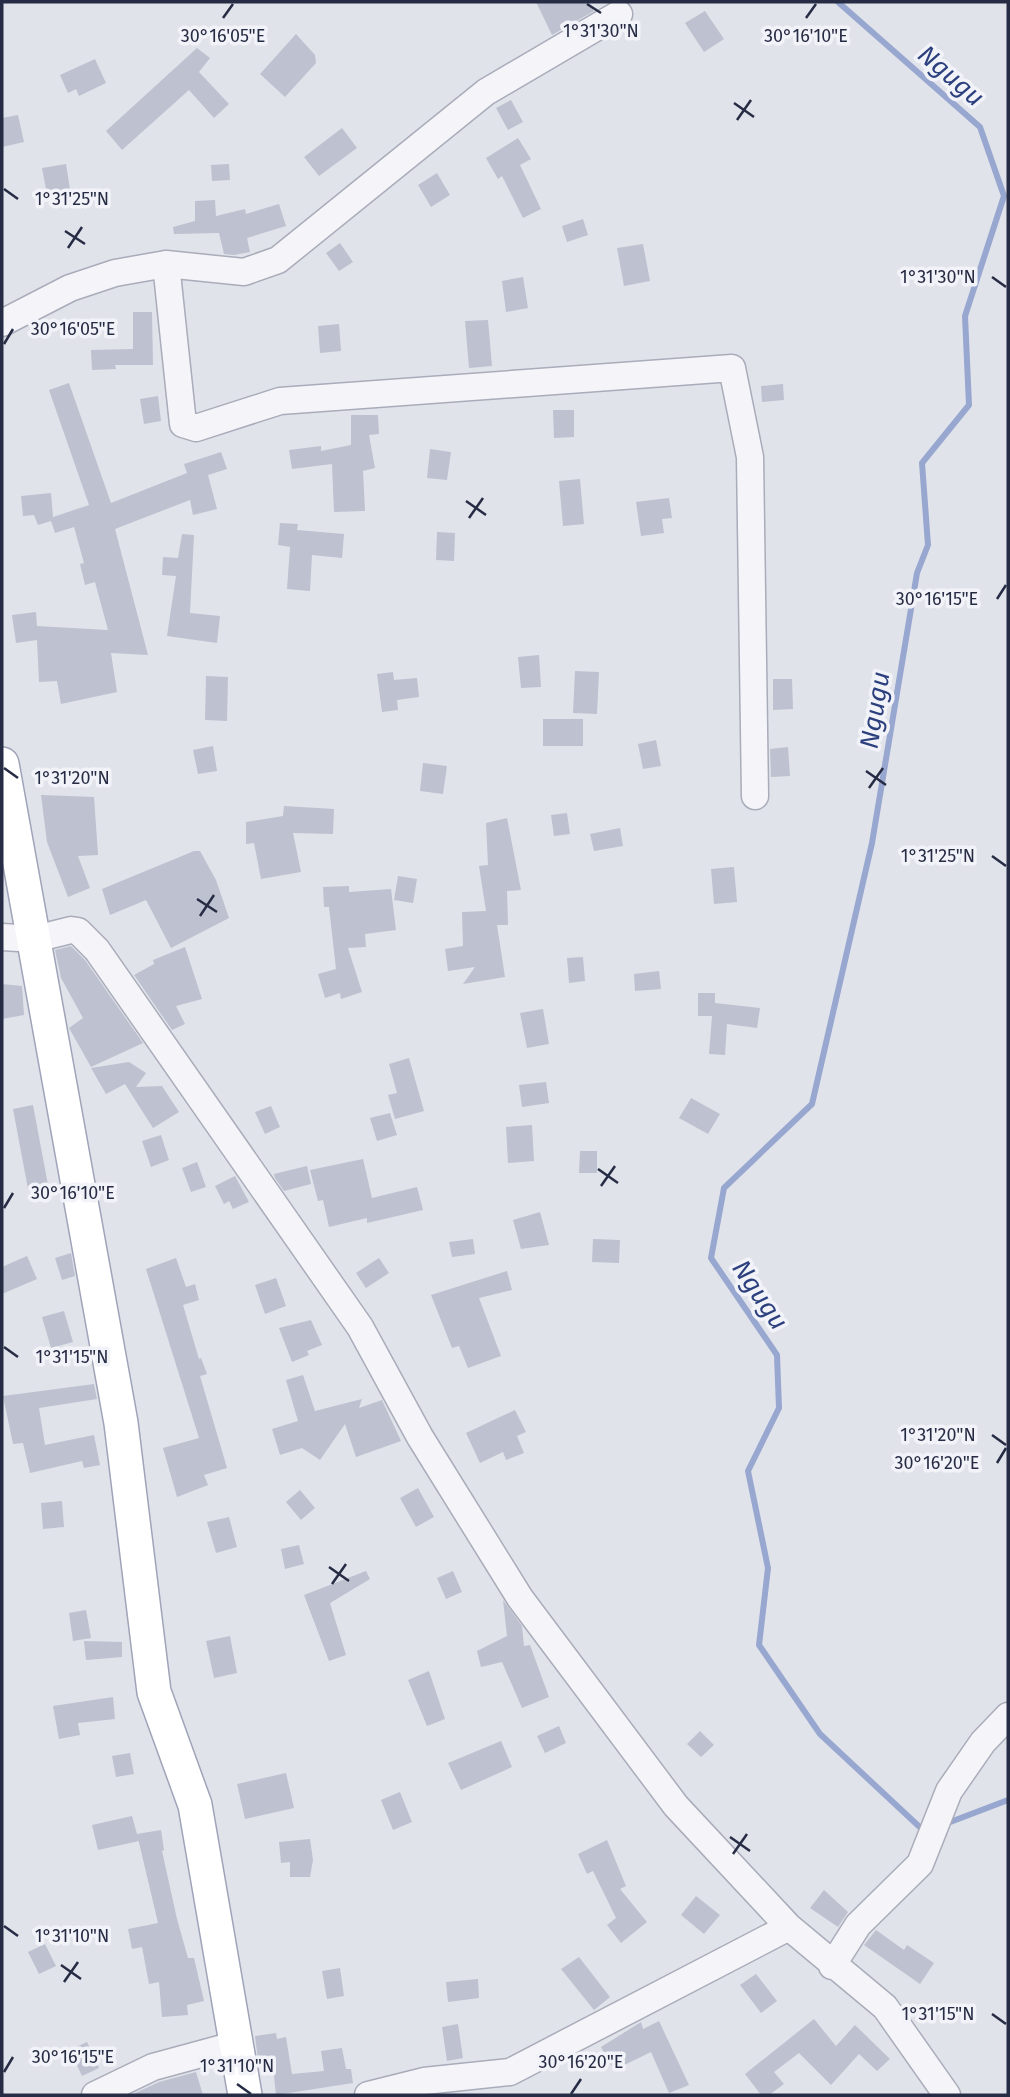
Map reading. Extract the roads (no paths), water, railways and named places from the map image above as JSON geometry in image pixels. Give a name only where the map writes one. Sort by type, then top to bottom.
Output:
[{"type":"main road","points":[[2,764],[121,1423],[154,1692],[195,1805],[225,1970],[234,2045],[245,2095]]},
{"type":"street","points":[[2,323],[70,288],[115,273],[166,264],[244,272],[278,260],[486,92],[619,14]]},
{"type":"street","points":[[166,264],[183,424],[196,428],[280,401],[732,368],[750,457],[755,796]]},
{"type":"street","points":[[2,937],[35,939],[71,930],[78,931],[97,950],[360,1327],[420,1437],[520,1598],[676,1806],[789,1927],[832,1966],[863,1986],[885,2007],[947,2095]]},
{"type":"street","points":[[832,1966],[858,1925],[920,1864],[956,1782],[984,1742],[1008,1716]]},
{"type":"street","points":[[368,2095],[424,2081],[510,2072],[789,1927]]},
{"type":"street","points":[[96,2095],[153,2067],[234,2045]]},
{"type":"waterway","name":"Ngugu","points":[[838,2],[980,127],[1004,196],[965,316],[969,405],[922,463],[928,545],[917,573],[872,843],[812,1104],[724,1188],[711,1258],[777,1355],[779,1408],[748,1471],[768,1568],[759,1645],[820,1734],[925,1832]]},
{"type":"waterway","name":"Ngugu","points":[[945,1824],[1008,1800]]}]
